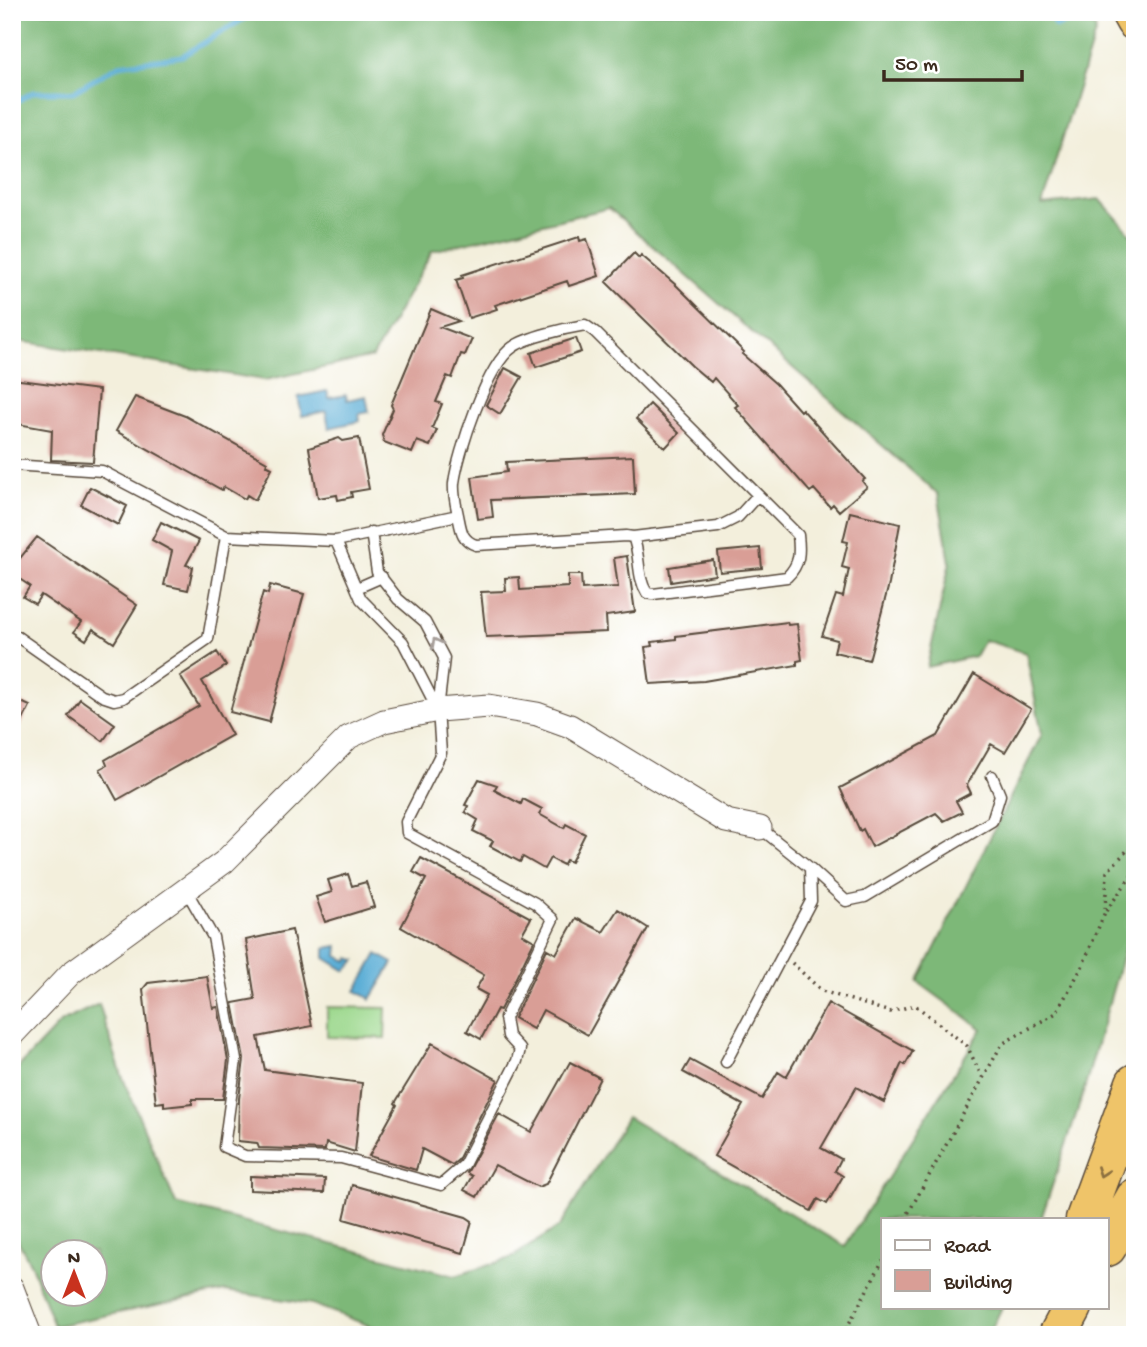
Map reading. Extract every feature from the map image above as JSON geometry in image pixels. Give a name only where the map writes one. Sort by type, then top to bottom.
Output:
[{"type":"highway","points":[[1130,12],[1135,21]]},
{"type":"highway","points":[[1085,1218],[1135,1083]]},
{"type":"highway","points":[[1108,1245],[1135,1198]]},
{"type":"highway","points":[[1043,1335],[1053,1308]]},
{"type":"highway","points":[[1058,1335],[1072,1308]]},
{"type":"street","points":[[12,1035],[71,973],[224,863],[349,737],[384,721],[438,710],[489,706],[537,714],[570,726],[726,821],[760,828]]},
{"type":"street","points":[[12,1288],[30,1335]]},
{"type":"lane","points":[[633,537],[637,546],[641,584],[647,593],[787,577],[796,569],[800,553],[798,535],[758,495],[595,332],[585,325],[512,346],[485,385],[457,471],[454,496],[463,536],[467,542],[476,545],[590,537],[633,537],[718,527],[738,517],[758,495]]},
{"type":"lane","points":[[12,464],[102,471],[226,536],[336,541],[458,515]]},
{"type":"lane","points":[[186,890],[213,937],[236,1060],[224,1147],[245,1156],[341,1158],[441,1185],[464,1165],[517,1061],[520,1049],[508,1036],[505,1018],[553,919],[535,903],[407,833],[406,822],[441,753],[438,710],[444,658],[425,622],[398,599],[377,572],[371,532]]},
{"type":"lane","points":[[12,633],[102,696],[114,700],[123,698],[208,639],[226,536]]},
{"type":"lane","points":[[336,541],[361,599],[403,642],[438,710]]},
{"type":"lane","points":[[357,588],[382,577]]},
{"type":"lane","points":[[760,828],[846,901],[865,897],[992,821],[1000,795],[992,776]]},
{"type":"lane","points":[[726,1062],[811,901],[810,868]]},
{"type":"path","points":[[1105,912],[1107,872],[1135,842]]},
{"type":"path","points":[[906,1218],[1002,1044],[1056,1013],[1082,967],[1105,912],[1132,875],[1135,859]]},
{"type":"path","points":[[783,955],[822,991],[890,1012],[915,1004],[967,1046],[982,1077]]},
{"type":"path","points":[[843,1335],[881,1264]]},
{"type":"green space","points":[[12,12],[1082,12],[1096,30],[1042,205],[1100,199],[1135,239],[1135,912],[1082,1097],[1041,1218],[881,1218],[881,1308],[1002,1308],[989,1335],[394,1335],[312,1304],[225,1291],[54,1326],[47,1308],[108,1308],[108,1238],[38,1238],[38,1284],[12,1230],[12,1074],[61,1022],[99,1004],[122,1076],[176,1204],[455,1276],[511,1258],[560,1226],[627,1117],[845,1246],[982,1029],[918,982],[1042,734],[1026,653],[984,640],[975,656],[927,667],[950,562],[938,494],[609,208],[432,251],[373,357],[265,380],[12,340]]},
{"type":"green space","points":[[327,1007],[386,1008],[385,1038],[327,1037]]},
{"type":"water","points":[[327,391],[329,398],[346,395],[347,400],[366,396],[369,412],[359,414],[360,421],[329,428],[326,411],[302,416],[298,397]]},
{"type":"water","points":[[338,946],[337,956],[348,961],[349,958],[356,960],[346,971],[325,958],[325,948]]},
{"type":"water","points":[[377,954],[393,963],[371,999],[356,991]]},
{"type":"building","points":[[579,237],[580,241],[587,239],[599,276],[569,286],[567,281],[495,305],[497,309],[469,318],[456,280],[463,278],[462,275]]},
{"type":"building","points":[[634,253],[639,258],[641,255],[677,286],[744,352],[742,354],[776,384],[800,411],[802,409],[865,479],[862,481],[867,487],[839,511],[833,504],[830,507],[814,489],[810,492],[735,407],[738,405],[714,378],[711,382],[692,366],[606,282]]},
{"type":"building","points":[[431,309],[459,321],[440,327],[472,339],[465,355],[461,354],[452,378],[447,376],[436,402],[442,404],[432,428],[437,430],[430,446],[417,441],[412,453],[384,442],[382,435],[393,409],[391,405]]},
{"type":"building","points":[[576,338],[581,352],[536,367],[531,353]]},
{"type":"building","points":[[505,368],[522,377],[500,414],[486,405]]},
{"type":"building","points":[[12,379],[99,390],[93,462],[51,460],[52,430],[12,423]]},
{"type":"building","points":[[135,397],[185,416],[267,462],[266,465],[272,468],[255,500],[247,495],[245,499],[224,487],[222,490],[116,431]]},
{"type":"building","points":[[650,404],[679,433],[665,448],[636,419]]},
{"type":"building","points":[[339,438],[343,441],[359,438],[369,489],[351,492],[352,497],[338,500],[337,495],[318,498],[309,448]]},
{"type":"building","points":[[633,456],[635,494],[491,500],[493,517],[478,519],[472,477],[507,472],[506,462]]},
{"type":"building","points":[[90,487],[127,506],[118,525],[81,505]]},
{"type":"building","points":[[850,512],[900,524],[889,584],[869,660],[834,652],[837,640],[822,636],[836,595],[843,597],[849,569],[842,567],[848,542],[843,541]]},
{"type":"building","points":[[161,522],[199,541],[186,565],[193,567],[188,590],[164,585],[172,551],[152,540]]},
{"type":"building","points":[[37,537],[137,605],[114,643],[93,629],[86,640],[74,632],[81,622],[41,595],[35,604],[23,597],[30,586],[12,574],[12,568]]},
{"type":"building","points":[[760,548],[762,568],[720,572],[718,552]]},
{"type":"building","points":[[627,556],[635,612],[606,616],[607,632],[486,637],[481,592],[506,591],[505,578],[519,577],[520,590],[568,587],[568,575],[581,575],[582,589],[618,587],[614,558]]},
{"type":"building","points":[[713,560],[715,575],[671,582],[669,567]]},
{"type":"building","points":[[270,585],[304,594],[269,722],[230,712],[263,592],[268,594]]},
{"type":"building","points":[[787,622],[788,625],[797,624],[802,660],[797,661],[797,665],[704,681],[650,684],[645,647],[653,646],[652,642],[676,639],[676,636]]},
{"type":"building","points":[[217,652],[226,666],[202,681],[232,735],[117,800],[100,769],[107,765],[105,760],[199,706],[180,676]]},
{"type":"building","points":[[974,674],[1031,709],[1005,752],[991,744],[967,785],[971,793],[956,801],[962,812],[944,821],[936,813],[872,847],[863,829],[860,831],[840,788],[938,736]]},
{"type":"building","points":[[12,698],[30,706],[12,742]]},
{"type":"building","points":[[80,699],[115,724],[103,741],[68,716]]},
{"type":"building","points":[[479,779],[497,785],[494,790],[521,804],[523,799],[542,809],[539,814],[564,828],[566,824],[585,834],[571,862],[566,860],[563,865],[550,858],[544,869],[523,857],[520,862],[490,846],[493,841],[473,831],[478,820],[465,812],[468,806],[465,805]]},
{"type":"building","points":[[421,858],[531,918],[522,934],[534,941],[500,1010],[497,1009],[481,1039],[467,1031],[487,995],[476,989],[484,975],[401,927],[426,879],[413,872]]},
{"type":"building","points":[[348,874],[352,886],[366,882],[374,907],[325,922],[316,897],[332,892],[328,880]]},
{"type":"building","points":[[618,909],[648,928],[588,1035],[543,1010],[533,1029],[514,1018],[547,949],[556,954],[576,918],[603,932]]},
{"type":"building","points":[[292,930],[312,1026],[258,1037],[265,1070],[362,1083],[355,1152],[326,1143],[325,1150],[259,1148],[257,1143],[238,1141],[244,1059],[233,1003],[255,999],[246,940]]},
{"type":"building","points":[[207,976],[213,1008],[218,1007],[228,1060],[223,1099],[192,1099],[192,1104],[164,1107],[164,1102],[156,1103],[143,989],[148,983]]},
{"type":"building","points":[[828,1003],[913,1051],[905,1065],[902,1063],[884,1102],[856,1087],[821,1148],[841,1159],[835,1171],[843,1176],[827,1204],[818,1199],[811,1211],[714,1156],[743,1105],[683,1072],[690,1060],[762,1099],[778,1072],[786,1077]]},
{"type":"building","points":[[432,1043],[498,1080],[458,1160],[452,1165],[422,1149],[416,1170],[369,1156],[397,1105],[395,1103]]},
{"type":"building","points":[[570,1062],[600,1078],[546,1184],[538,1187],[495,1165],[477,1197],[464,1190],[472,1176],[467,1173],[499,1114],[531,1132]]},
{"type":"building","points":[[250,1176],[325,1179],[324,1193],[250,1190]]},
{"type":"building","points":[[352,1185],[466,1217],[472,1221],[463,1253],[344,1219]]},
{"type":"waterway","points":[[12,104],[33,92],[73,92],[119,65],[182,56],[255,12]]},
{"type":"waterway","points":[[1046,12],[1056,26],[1075,20]]}]
